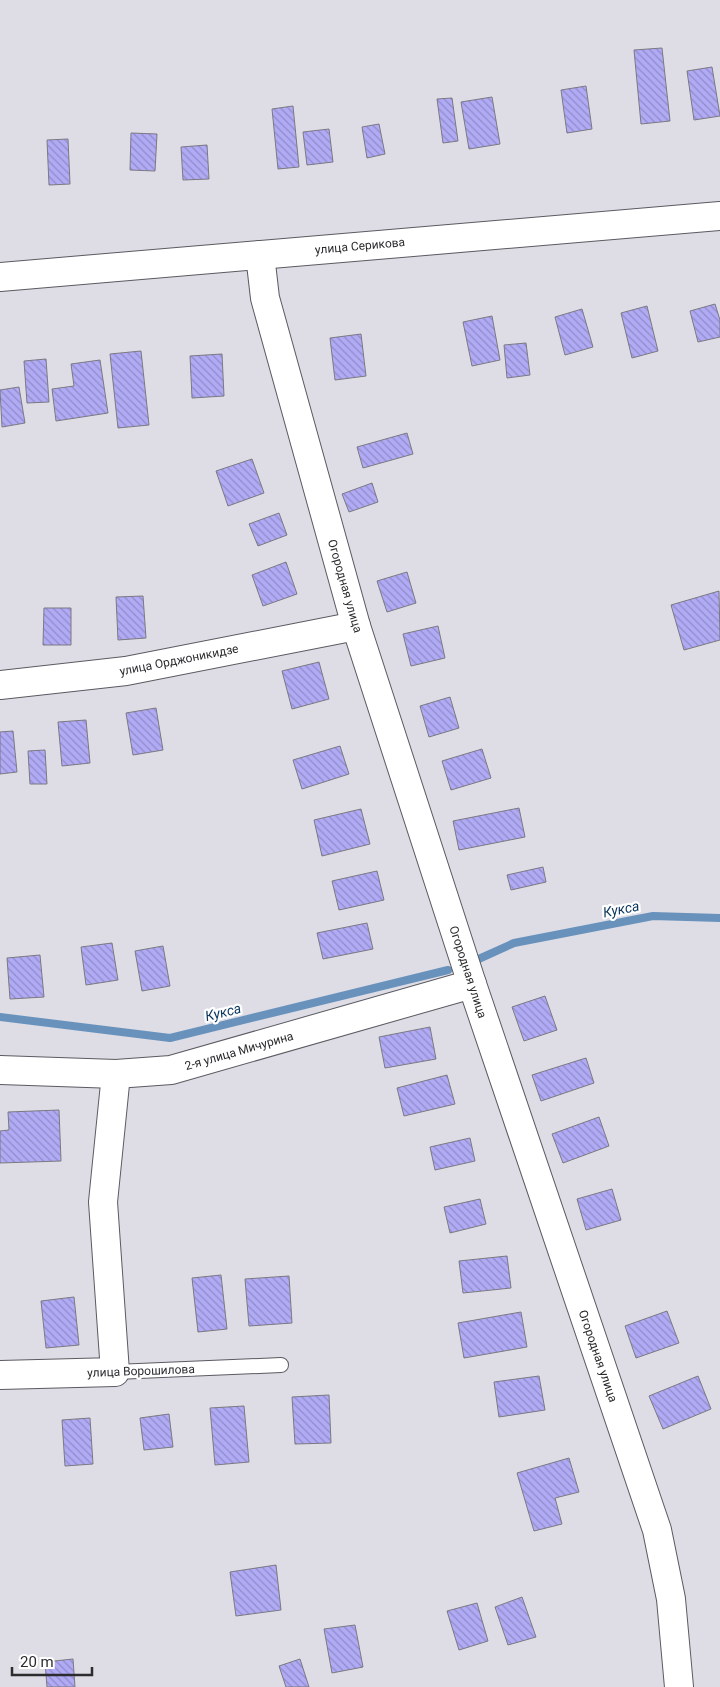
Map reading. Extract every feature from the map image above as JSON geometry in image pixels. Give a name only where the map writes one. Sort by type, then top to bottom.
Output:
[{"type":"street","name":"улица Серикова","points":[[0,277],[720,216]]},
{"type":"street","name":"Огородная улица","points":[[260,255],[265,298],[356,626],[472,984],[657,1530],[670,1599],[678,1687]]},
{"type":"street","name":"улица Орджоникидзе","points":[[0,685],[126,672],[356,626]]},
{"type":"street","name":"2-я улица Мичурина","points":[[0,1070],[116,1074],[171,1070],[472,984]]},
{"type":"street","points":[[115,1372],[103,1202],[116,1074]]},
{"type":"street","name":"улица Ворошилова","points":[[0,1375],[115,1372]]},
{"type":"lane","name":"улица Ворошилова","points":[[115,1372],[281,1365]]},
{"type":"building","points":[[662,48],[670,121],[641,124],[634,50]]},
{"type":"building","points":[[712,67],[720,116],[694,120],[687,71]]},
{"type":"building","points":[[586,86],[592,129],[567,133],[561,90]]},
{"type":"building","points":[[492,97],[500,144],[469,149],[461,102]]},
{"type":"building","points":[[452,98],[458,141],[443,143],[437,99]]},
{"type":"building","points":[[293,106],[299,167],[278,169],[272,109]]},
{"type":"building","points":[[379,124],[385,154],[367,158],[362,127]]},
{"type":"building","points":[[329,129],[333,162],[307,165],[303,132]]},
{"type":"building","points":[[131,133],[157,134],[155,171],[130,170]]},
{"type":"building","points":[[68,139],[70,184],[49,185],[47,140]]},
{"type":"building","points":[[207,145],[209,179],[183,180],[181,147]]},
{"type":"building","points":[[715,304],[720,320],[720,337],[698,342],[690,311]]},
{"type":"building","points":[[647,306],[658,351],[632,358],[621,313]]},
{"type":"building","points":[[582,309],[593,347],[565,355],[555,317]]},
{"type":"building","points":[[492,316],[500,360],[472,366],[463,322]]},
{"type":"building","points":[[361,334],[366,376],[335,380],[330,338]]},
{"type":"building","points":[[526,343],[530,375],[507,378],[504,345]]},
{"type":"building","points":[[141,351],[149,425],[118,428],[110,354]]},
{"type":"building","points":[[222,354],[224,396],[192,398],[190,356]]},
{"type":"building","points":[[46,359],[49,402],[27,403],[24,361]]},
{"type":"building","points":[[100,360],[108,413],[56,421],[52,389],[74,386],[71,364]]},
{"type":"building","points":[[19,387],[25,423],[2,427],[0,390]]},
{"type":"building","points":[[407,433],[413,454],[363,468],[357,447]]},
{"type":"building","points":[[252,459],[264,493],[228,506],[216,471]]},
{"type":"building","points":[[372,483],[378,502],[349,512],[342,494]]},
{"type":"building","points":[[279,513],[287,535],[258,546],[249,524]]},
{"type":"building","points":[[286,562],[297,594],[263,606],[252,575]]},
{"type":"building","points":[[407,572],[416,603],[387,612],[377,581]]},
{"type":"building","points":[[719,591],[720,640],[684,650],[671,605]]},
{"type":"building","points":[[143,596],[146,638],[118,640],[116,597]]},
{"type":"building","points":[[44,608],[71,608],[71,645],[43,645]]},
{"type":"building","points":[[438,626],[445,658],[411,666],[403,634]]},
{"type":"building","points":[[319,662],[329,699],[292,709],[282,671]]},
{"type":"building","points":[[450,697],[459,728],[429,737],[420,706]]},
{"type":"building","points":[[156,708],[163,750],[133,755],[126,713]]},
{"type":"building","points":[[86,720],[90,763],[62,766],[58,722]]},
{"type":"building","points":[[13,731],[17,772],[0,774],[0,732]]},
{"type":"building","points":[[340,746],[349,774],[302,789],[293,760]]},
{"type":"building","points":[[482,749],[491,778],[451,790],[442,761]]},
{"type":"building","points":[[45,750],[47,784],[30,784],[28,751]]},
{"type":"building","points":[[519,808],[525,837],[459,850],[453,821]]},
{"type":"building","points":[[361,809],[370,844],[322,856],[314,820]]},
{"type":"building","points":[[543,867],[546,882],[511,890],[507,875]]},
{"type":"building","points":[[377,871],[384,900],[339,910],[332,881]]},
{"type":"building","points":[[367,923],[373,949],[323,959],[317,933]]},
{"type":"building","points":[[112,943],[118,980],[86,985],[81,947]]},
{"type":"building","points":[[163,946],[170,986],[142,991],[135,951]]},
{"type":"building","points":[[40,955],[44,997],[10,999],[7,958]]},
{"type":"building","points":[[545,996],[557,1030],[524,1041],[512,1007]]},
{"type":"building","points":[[430,1027],[436,1059],[385,1068],[379,1037]]},
{"type":"building","points":[[586,1058],[594,1083],[541,1101],[532,1075]]},
{"type":"building","points":[[447,1075],[455,1104],[404,1116],[397,1088]]},
{"type":"building","points":[[59,1110],[61,1161],[0,1163],[0,1131],[9,1130],[8,1112]]},
{"type":"building","points":[[599,1117],[609,1146],[563,1163],[552,1134]]},
{"type":"building","points":[[470,1138],[475,1161],[435,1170],[430,1147]]},
{"type":"building","points":[[612,1189],[621,1220],[586,1230],[577,1199]]},
{"type":"building","points":[[480,1199],[486,1224],[450,1233],[444,1207]]},
{"type":"building","points":[[507,1256],[511,1288],[463,1293],[459,1261]]},
{"type":"building","points":[[221,1275],[227,1329],[198,1332],[192,1278]]},
{"type":"building","points":[[289,1276],[292,1323],[249,1326],[245,1279]]},
{"type":"building","points":[[74,1297],[79,1345],[46,1348],[41,1301]]},
{"type":"building","points":[[667,1311],[679,1343],[636,1358],[625,1326]]},
{"type":"building","points":[[521,1312],[527,1347],[464,1358],[458,1323]]},
{"type":"building","points":[[539,1376],[545,1410],[499,1417],[494,1382]]},
{"type":"building","points":[[698,1376],[711,1409],[663,1429],[649,1396]]},
{"type":"building","points":[[329,1395],[331,1443],[295,1444],[292,1397]]},
{"type":"building","points":[[244,1406],[249,1462],[215,1465],[210,1408]]},
{"type":"building","points":[[169,1414],[173,1447],[144,1450],[140,1418]]},
{"type":"building","points":[[90,1418],[93,1464],[65,1466],[62,1420]]},
{"type":"building","points":[[569,1458],[579,1492],[555,1498],[562,1524],[534,1531],[517,1473]]},
{"type":"building","points":[[276,1565],[281,1610],[236,1616],[230,1572]]},
{"type":"building","points":[[522,1597],[536,1637],[508,1645],[495,1607]]},
{"type":"building","points":[[477,1603],[488,1641],[459,1650],[447,1611]]},
{"type":"building","points":[[355,1625],[363,1667],[332,1673],[324,1629]]},
{"type":"building","points":[[73,1659],[75,1687],[47,1687],[45,1662]]},
{"type":"building","points":[[300,1659],[309,1687],[286,1687],[279,1666]]},
{"type":"waterway","name":"Кукса","points":[[472,962],[514,943],[653,916],[720,918]]},
{"type":"waterway","name":"Кукса","points":[[0,1017],[170,1038],[448,970]]}]
